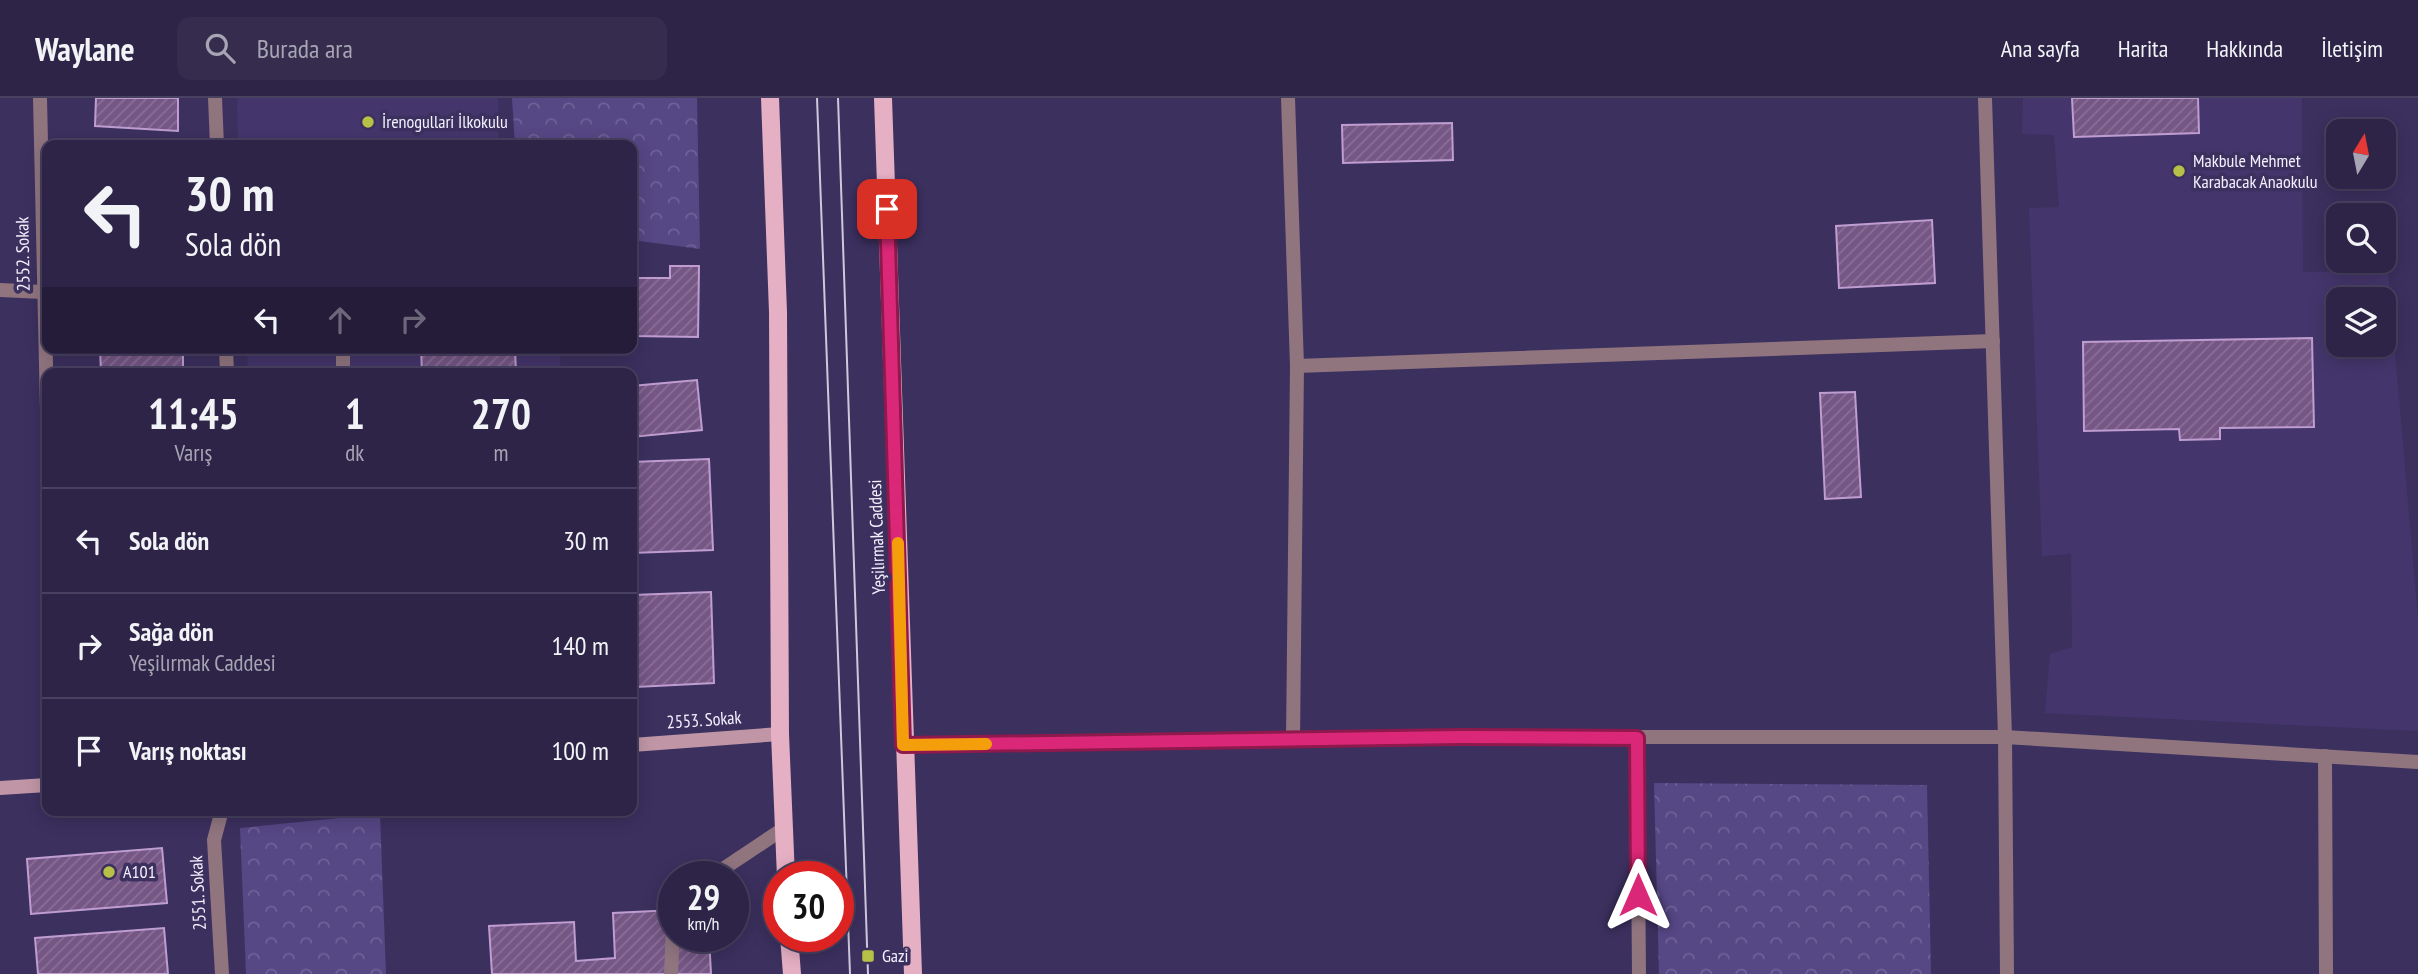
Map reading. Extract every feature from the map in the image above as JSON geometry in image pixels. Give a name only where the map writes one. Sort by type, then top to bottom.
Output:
[{"type":"main road","points":[[770,98],[778,312],[780,734],[785,861]]},
{"type":"main road","name":"Yeşilırmak Caddesi","points":[[883,98],[903,745],[913,974]]},
{"type":"main road","points":[[790,952],[792,974]]},
{"type":"street","name":"2552. Sokak","points":[[40,98],[42,227]]},
{"type":"street","points":[[215,98],[217,140]]},
{"type":"street","points":[[1288,98],[1297,366],[1293,740]]},
{"type":"street","points":[[1985,98],[2005,737],[2007,974]]},
{"type":"street","points":[[0,290],[42,292]]},
{"type":"street","points":[[1297,366],[1993,341]]},
{"type":"street","name":"2553. Sokak","points":[[637,745],[780,734]]},
{"type":"street","points":[[903,745],[1460,737],[2005,737],[2418,762]]},
{"type":"street","points":[[1637,738],[1639,974]]},
{"type":"street","points":[[2325,756],[2326,974]]},
{"type":"street","points":[[0,788],[42,785]]},
{"type":"street","name":"2551. Sokak","points":[[220,816],[214,840],[222,974]]},
{"type":"street","points":[[735,861],[783,829]]},
{"type":"street","points":[[671,974],[672,952]]},
{"type":"shaded area","name":"İrenogullari İlkokulu","points":[[237,98],[498,98],[499,140],[238,140]]},
{"type":"shaded area","points":[[2023,98],[2302,98],[2303,272],[2388,273],[2389,287],[2326,287],[2326,357],[2395,357],[2418,619],[2418,731],[2045,713],[2050,654],[2072,647],[2071,554],[2042,556],[2029,208],[2059,207],[2054,135],[2022,134]]},
{"type":"shaded area","points":[[247,354],[559,354],[561,368],[248,368]]},
{"type":"green space","points":[[512,98],[697,98],[700,249],[637,241],[637,140],[515,140]]},
{"type":"green space","points":[[1654,783],[1927,785],[1931,974],[1659,974]]},
{"type":"green space","points":[[380,816],[386,974],[246,974],[240,828]]},
{"type":"building","points":[[96,98],[178,98],[178,131],[95,126]]},
{"type":"building","points":[[2072,98],[2198,98],[2199,133],[2074,137]]},
{"type":"building","points":[[1452,123],[1453,160],[1343,163],[1342,125]]},
{"type":"building","points":[[1932,220],[1935,283],[1839,288],[1836,226]]},
{"type":"building","points":[[670,266],[699,266],[698,337],[637,336],[637,278],[670,278]]},
{"type":"building","points":[[2312,338],[2314,427],[2220,428],[2220,439],[2180,440],[2179,429],[2084,431],[2083,342]]},
{"type":"building","points":[[100,354],[183,354],[183,368],[101,368]]},
{"type":"building","points":[[421,354],[515,354],[516,368],[422,368]]},
{"type":"building","points":[[697,380],[702,430],[637,436],[637,386]]},
{"type":"building","points":[[1855,392],[1861,497],[1825,499],[1820,393]]},
{"type":"building","points":[[709,459],[713,550],[637,553],[637,462]]},
{"type":"building","points":[[711,592],[714,683],[637,687],[637,595]]},
{"type":"building","points":[[162,848],[167,903],[31,914],[27,859]]},
{"type":"building","points":[[658,911],[658,952],[710,952],[711,974],[492,974],[489,926],[574,922],[576,961],[615,958],[613,913]]},
{"type":"building","points":[[164,928],[168,974],[38,974],[35,938]]},
{"type":"tram line","points":[[817,98],[850,974]]},
{"type":"tram line","points":[[838,98],[868,974]]},
{"type":"slow traffic","points":[[898,543],[903,745],[986,744]]},
{"type":"place","name":"İrenogullari İlkokulu","points":[[368,122]]},
{"type":"place","name":"Makbule Mehmet Karabacak Anaokulu","points":[[2179,171]]},
{"type":"place","name":"A101","points":[[109,872]]},
{"type":"place","name":"Gazi","points":[[868,956]]},
{"type":"route","points":[[887,209],[903,745],[1460,737],[1637,738],[1638,895]]}]
